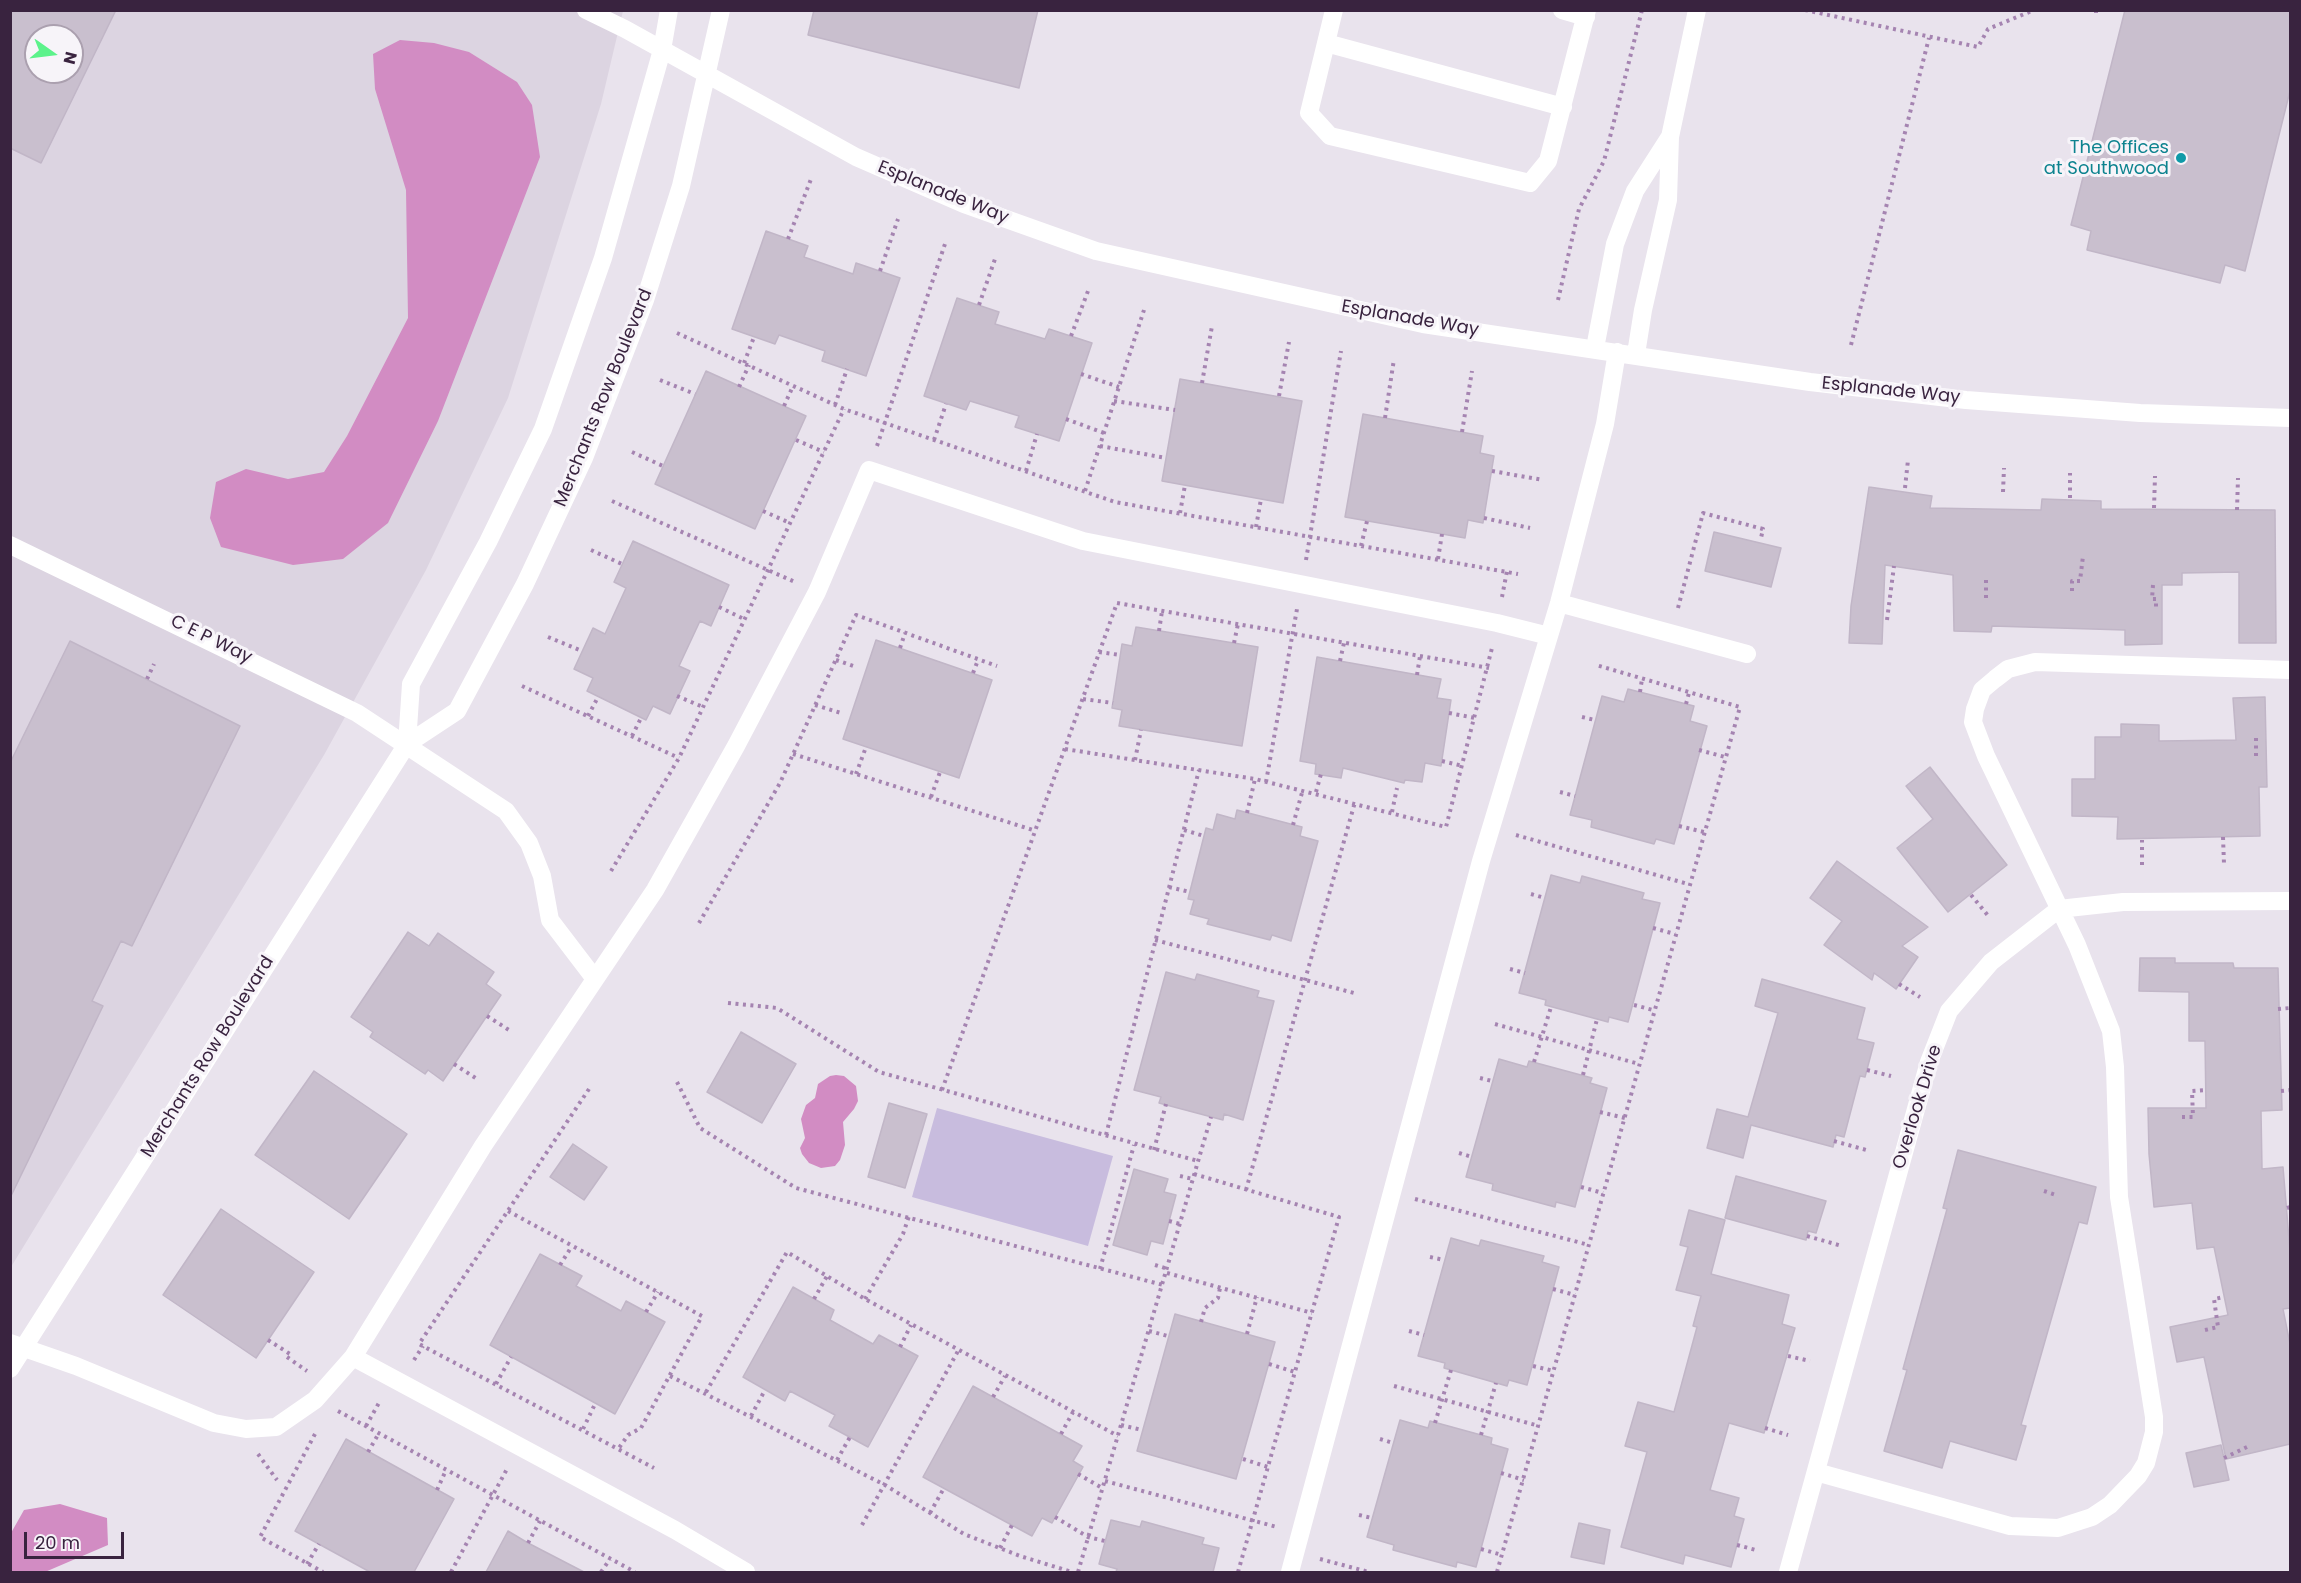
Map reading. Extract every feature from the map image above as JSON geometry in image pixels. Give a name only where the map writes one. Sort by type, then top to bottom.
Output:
[{"type":"street","name":"Esplanade Way","points":[[586,10],[856,157],[964,204],[1096,251],[1423,324],[1636,354],[1810,382],[1966,399],[2140,413],[2290,418]]},
{"type":"street","name":"Merchants Row Boulevard","points":[[406,744],[411,684],[488,542],[543,429],[603,258],[662,50],[669,10]]},
{"type":"street","name":"Merchants Row Boulevard","points":[[10,1369],[17,1346],[406,744],[457,711],[525,584],[584,458],[645,300],[681,186],[708,76],[721,10]]},
{"type":"street","points":[[1334,10],[1309,113],[1330,136],[1530,183],[1548,161],[1586,14],[1562,10]]},
{"type":"street","points":[[1636,354],[1643,310],[1668,200],[1670,137],[1697,10]]},
{"type":"street","points":[[1326,43],[1563,107]]},
{"type":"street","points":[[1595,348],[1615,244],[1635,191],[1670,137]]},
{"type":"street","points":[[1290,1572],[1490,828],[1559,603],[1605,424],[1617,352]]},
{"type":"street","points":[[17,1346],[76,1366],[213,1422],[246,1429],[276,1427],[315,1400],[353,1357],[483,1146],[655,890],[736,746],[817,591],[869,470],[1083,541],[1497,623],[1549,636]]},
{"type":"street","name":"C E P Way","points":[[10,545],[275,671],[357,713],[506,811],[529,843],[542,876],[550,920],[595,979]]},
{"type":"street","points":[[1559,603],[1747,654]]},
{"type":"street","points":[[1816,1472],[2010,1526],[2058,1528],[2092,1517],[2110,1505],[2138,1476],[2146,1463],[2154,1432],[2154,1417],[2120,1206],[2115,1066],[2110,1031],[2059,909],[1977,734],[1974,722],[1975,709],[1982,690],[2008,669],[2035,663],[2290,670]]},
{"type":"street","points":[[2059,909],[2123,902],[2290,901]]},
{"type":"street","name":"Overlook Drive","points":[[1788,1572],[1929,1062],[1949,1011],[1991,962],[2059,909]]},
{"type":"street","points":[[353,1357],[675,1530],[746,1572]]},
{"type":"path","points":[[1558,300],[1579,209],[1604,161],[1642,10]]},
{"type":"path","points":[[1805,10],[1978,47],[1988,29],[2034,10]]},
{"type":"path","points":[[1851,345],[1929,38]]},
{"type":"path","points":[[788,239],[811,179]]},
{"type":"path","points":[[880,271],[898,219]]},
{"type":"path","points":[[869,470],[946,241]]},
{"type":"path","points":[[979,305],[995,259]]},
{"type":"path","points":[[1071,336],[1088,291]]},
{"type":"path","points":[[1085,492],[1144,310]]},
{"type":"path","points":[[1202,383],[1212,326]]},
{"type":"path","points":[[678,333],[844,409],[1115,502],[1518,574]]},
{"type":"path","points":[[739,387],[754,337]]},
{"type":"path","points":[[1279,396],[1289,342]]},
{"type":"path","points":[[1384,418],[1394,359]]},
{"type":"path","points":[[836,405],[846,369]]},
{"type":"path","points":[[1462,432],[1472,371]]},
{"type":"path","points":[[1081,374],[1119,387]]},
{"type":"path","points":[[660,380],[695,394]]},
{"type":"path","points":[[784,406],[793,386]]},
{"type":"path","points":[[1114,401],[1175,411]]},
{"type":"path","points":[[934,440],[946,404]]},
{"type":"path","points":[[611,872],[679,758],[844,409]]},
{"type":"path","points":[[1066,419],[1104,433]]},
{"type":"path","points":[[1026,471],[1038,434]]},
{"type":"path","points":[[796,440],[824,452]]},
{"type":"path","points":[[1100,446],[1166,458]]},
{"type":"path","points":[[632,452],[663,466]]},
{"type":"path","points":[[1905,488],[1908,460]]},
{"type":"path","points":[[2003,492],[2004,468]]},
{"type":"path","points":[[1492,471],[1543,480]]},
{"type":"path","points":[[2070,473],[2070,498]]},
{"type":"path","points":[[2154,508],[2155,476]]},
{"type":"path","points":[[2237,510],[2238,478]]},
{"type":"path","points":[[1180,513],[1185,485]]},
{"type":"path","points":[[1256,527],[1261,499]]},
{"type":"path","points":[[612,501],[817,591]]},
{"type":"path","points":[[763,511],[790,524]]},
{"type":"path","points":[[1672,633],[1703,513],[1763,529],[1761,538]]},
{"type":"path","points":[[1484,518],[1530,528]]},
{"type":"path","points":[[1361,546],[1367,521]]},
{"type":"path","points":[[1438,559],[1442,534]]},
{"type":"path","points":[[591,550],[622,564]]},
{"type":"path","points":[[2072,591],[2072,581],[2080,581],[2083,556]]},
{"type":"path","points":[[1887,620],[1894,566]]},
{"type":"path","points":[[1065,749],[1255,779],[1316,792],[1446,826],[1489,668],[1507,571]]},
{"type":"path","points":[[1986,580],[1986,598]]},
{"type":"path","points":[[2153,585],[2152,599],[2156,599],[2156,607]]},
{"type":"path","points":[[942,1090],[1117,603],[1489,668]]},
{"type":"path","points":[[719,607],[744,619]]},
{"type":"path","points":[[1159,631],[1162,611]]},
{"type":"path","points":[[699,923],[780,783],[856,615],[997,666]]},
{"type":"path","points":[[1234,643],[1238,624]]},
{"type":"path","points":[[900,648],[905,633]]},
{"type":"path","points":[[548,637],[582,651]]},
{"type":"path","points":[[1340,661],[1344,643]]},
{"type":"path","points":[[1100,652],[1120,655]]},
{"type":"path","points":[[1418,675],[1420,656]]},
{"type":"path","points":[[836,660],[856,668]]},
{"type":"path","points":[[973,673],[978,660]]},
{"type":"path","points":[[147,679],[154,664]]},
{"type":"path","points":[[1497,1572],[1625,1118],[1688,884],[1740,707],[1596,665]]},
{"type":"path","points":[[1640,692],[1642,679]]},
{"type":"path","points":[[522,686],[679,758]]},
{"type":"path","points":[[1686,704],[1689,693]]},
{"type":"path","points":[[677,696],[703,707]]},
{"type":"path","points":[[588,716],[598,697]]},
{"type":"path","points":[[1083,699],[1113,703]]},
{"type":"path","points":[[815,705],[841,713]]},
{"type":"path","points":[[1449,713],[1475,718]]},
{"type":"path","points":[[1582,717],[1595,720]]},
{"type":"path","points":[[632,736],[641,718]]},
{"type":"path","points":[[1135,760],[1141,730]]},
{"type":"path","points":[[2256,735],[2256,756]]},
{"type":"path","points":[[856,774],[866,747]]},
{"type":"path","points":[[1700,750],[1725,758]]},
{"type":"path","points":[[794,754],[1036,831]]},
{"type":"path","points":[[1442,762],[1463,766]]},
{"type":"path","points":[[1106,1136],[1199,770]]},
{"type":"path","points":[[931,797],[940,772]]},
{"type":"path","points":[[1316,792],[1321,774]]},
{"type":"path","points":[[1247,813],[1255,779]]},
{"type":"path","points":[[1392,812],[1397,788]]},
{"type":"path","points":[[1293,825],[1303,789]]},
{"type":"path","points":[[1560,792],[1575,796]]},
{"type":"path","points":[[1246,1190],[1355,802]]},
{"type":"path","points":[[1679,826],[1704,832]]},
{"type":"path","points":[[1490,828],[1688,884]]},
{"type":"path","points":[[1184,830],[1204,836]]},
{"type":"path","points":[[2223,837],[2224,864]]},
{"type":"path","points":[[2142,840],[2142,865]]},
{"type":"path","points":[[1169,887],[1190,892]]},
{"type":"path","points":[[1531,894],[1545,898]]},
{"type":"path","points":[[1971,896],[1990,918]]},
{"type":"path","points":[[1653,928],[1675,934]]},
{"type":"path","points":[[1155,940],[1354,993]]},
{"type":"path","points":[[1510,969],[1525,973]]},
{"type":"path","points":[[1899,984],[1920,998]]},
{"type":"path","points":[[728,1003],[777,1008],[879,1072],[1198,1161]]},
{"type":"path","points":[[1634,1005],[1654,1010]]},
{"type":"path","points":[[1534,1062],[1551,1007]]},
{"type":"path","points":[[2278,1009],[2290,1008]]},
{"type":"path","points":[[487,1016],[509,1030]]},
{"type":"path","points":[[1583,1075],[1597,1019]]},
{"type":"path","points":[[1495,1024],[1639,1064]]},
{"type":"path","points":[[454,1064],[477,1079]]},
{"type":"path","points":[[1867,1070],[1891,1076]]},
{"type":"path","points":[[1480,1078],[1492,1081]]},
{"type":"path","points":[[677,1082],[700,1128],[796,1188],[909,1216],[1163,1285]]},
{"type":"path","points":[[590,1089],[419,1344],[654,1468]]},
{"type":"path","points":[[2182,1117],[2193,1117],[2192,1091],[2206,1090]]},
{"type":"path","points":[[2281,1091],[2290,1090]]},
{"type":"path","points":[[1154,1150],[1166,1104]]},
{"type":"path","points":[[1600,1112],[1625,1118]]},
{"type":"path","points":[[1078,1572],[1211,1117]]},
{"type":"path","points":[[1834,1141],[1870,1151]]},
{"type":"path","points":[[1100,1269],[1134,1144]]},
{"type":"path","points":[[1459,1153],[1472,1157]]},
{"type":"path","points":[[1180,1176],[1246,1190],[1339,1217],[1238,1572]]},
{"type":"path","points":[[1581,1187],[1603,1193]]},
{"type":"path","points":[[2044,1191],[2055,1195]]},
{"type":"path","points":[[1392,1193],[1588,1245]]},
{"type":"path","points":[[508,1212],[702,1316],[641,1428],[628,1435],[619,1448]]},
{"type":"path","points":[[865,1299],[903,1234],[909,1216]]},
{"type":"path","points":[[1169,1221],[1180,1224]]},
{"type":"path","points":[[1807,1236],[1842,1246]]},
{"type":"path","points":[[561,1265],[572,1246]]},
{"type":"path","points":[[706,1392],[787,1252],[911,1325],[1118,1436]]},
{"type":"path","points":[[1430,1257],[1444,1260]]},
{"type":"path","points":[[1155,1265],[1220,1288],[1312,1312]]},
{"type":"path","points":[[814,1299],[827,1276]]},
{"type":"path","points":[[1202,1322],[1206,1308],[1218,1298],[1220,1288]]},
{"type":"path","points":[[1553,1289],[1575,1295]]},
{"type":"path","points":[[646,1312],[658,1292]]},
{"type":"path","points":[[1247,1334],[1257,1297]]},
{"type":"path","points":[[2205,1330],[2218,1327],[2214,1299],[2224,1297]]},
{"type":"path","points":[[900,1347],[911,1325]]},
{"type":"path","points":[[1149,1331],[1168,1336]]},
{"type":"path","points":[[1409,1331],[1424,1335]]},
{"type":"path","points":[[268,1340],[290,1354]]},
{"type":"path","points":[[862,1525],[958,1351]]},
{"type":"path","points":[[1788,1356],[1810,1361]]},
{"type":"path","points":[[496,1384],[511,1357]]},
{"type":"path","points":[[1269,1364],[1295,1372]]},
{"type":"path","points":[[1533,1366],[1554,1371]]},
{"type":"path","points":[[1435,1423],[1451,1370]]},
{"type":"path","points":[[670,1376],[706,1392],[885,1485],[964,1533],[1000,1548],[1072,1572]]},
{"type":"path","points":[[993,1397],[1005,1376]]},
{"type":"path","points":[[1481,1435],[1496,1383]]},
{"type":"path","points":[[1394,1386],[1539,1426]]},
{"type":"path","points":[[751,1416],[765,1390]]},
{"type":"path","points":[[583,1429],[595,1404]]},
{"type":"path","points":[[330,1416],[337,1411],[635,1572]]},
{"type":"path","points":[[1061,1434],[1073,1412]]},
{"type":"path","points":[[1121,1425],[1142,1430]]},
{"type":"path","points":[[308,1433],[318,1428],[260,1537],[323,1572]]},
{"type":"path","points":[[1765,1428],[1788,1435]]},
{"type":"path","points":[[368,1452],[379,1434]]},
{"type":"path","points":[[837,1460],[850,1437]]},
{"type":"path","points":[[1380,1439],[1393,1443]]},
{"type":"path","points":[[2224,1458],[2249,1446]]},
{"type":"path","points":[[253,1447],[277,1480]]},
{"type":"path","points":[[451,1572],[519,1447]]},
{"type":"path","points":[[1243,1459],[1268,1467]]},
{"type":"path","points":[[436,1490],[446,1470]]},
{"type":"path","points":[[1501,1473],[1524,1480]]},
{"type":"path","points":[[1078,1474],[1102,1488]]},
{"type":"path","points":[[1105,1481],[1301,1533]]},
{"type":"path","points":[[930,1513],[944,1488]]},
{"type":"path","points":[[1359,1515],[1372,1518]]},
{"type":"path","points":[[1055,1517],[1088,1537],[1105,1541]]},
{"type":"path","points":[[528,1543],[540,1521]]},
{"type":"path","points":[[1000,1548],[1012,1525]]},
{"type":"path","points":[[307,1563],[319,1544]]},
{"type":"path","points":[[1737,1545],[1756,1550]]},
{"type":"path","points":[[1481,1549],[1502,1555]]},
{"type":"path","points":[[1296,1551],[1369,1572]]},
{"type":"path","points":[[602,1572],[610,1559]]},
{"type":"shaded area","points":[[11,11],[623,11],[601,104],[508,398],[426,570],[324,755],[11,1267]]},
{"type":"shaded area","points":[[400,40],[434,43],[469,52],[517,82],[532,105],[540,157],[438,421],[388,523],[343,559],[293,565],[221,547],[210,518],[216,482],[246,469],[288,479],[324,472],[347,436],[408,318],[406,190],[375,89],[373,54]]},
{"type":"shaded area","points":[[836,1075],[844,1076],[856,1086],[858,1101],[843,1122],[845,1145],[840,1160],[835,1166],[821,1168],[809,1163],[802,1154],[800,1148],[805,1138],[801,1119],[806,1105],[815,1098],[818,1084]]},
{"type":"shaded area","points":[[937,1108],[1113,1156],[1088,1246],[912,1197]]},
{"type":"shaded area","points":[[60,1504],[107,1518],[108,1545],[45,1572],[11,1572],[11,1533],[24,1510]]},
{"type":"building","points":[[10,10],[116,10],[84,75],[84,24],[24,24],[24,84],[80,84],[41,163],[10,148]]},
{"type":"building","points":[[814,10],[1038,10],[1019,88],[808,35]]},
{"type":"building","name":"The Offices at Southwood","points":[[2125,10],[2290,10],[2290,91],[2245,271],[2225,265],[2220,283],[2087,250],[2091,231],[2071,225]]},
{"type":"building","points":[[766,231],[808,246],[804,257],[853,274],[856,263],[900,278],[866,376],[822,361],[825,351],[779,335],[775,344],[732,329]]},
{"type":"building","points":[[957,298],[999,312],[995,324],[1045,339],[1049,329],[1092,343],[1059,441],[1015,427],[1019,416],[970,401],[966,410],[924,396]]},
{"type":"building","points":[[706,371],[806,416],[755,529],[655,484]]},
{"type":"building","points":[[1180,379],[1302,401],[1283,503],[1162,481]]},
{"type":"building","points":[[1363,414],[1483,436],[1480,453],[1494,456],[1483,523],[1468,520],[1465,538],[1345,517]]},
{"type":"building","points":[[1869,487],[1932,496],[1930,508],[2041,510],[2042,499],[2101,501],[2101,509],[2275,510],[2276,643],[2239,643],[2239,572],[2182,573],[2182,585],[2162,585],[2162,644],[2125,645],[2125,630],[1992,626],[1991,632],[1954,631],[1953,575],[1885,565],[1882,644],[1849,643],[1851,606]]},
{"type":"building","points":[[1714,532],[1781,548],[1771,587],[1705,571]]},
{"type":"building","points":[[633,541],[729,585],[711,626],[700,621],[679,666],[690,671],[670,714],[653,706],[646,720],[587,691],[593,678],[574,669],[593,628],[605,634],[626,588],[614,582]]},
{"type":"building","points":[[1136,627],[1258,647],[1242,746],[1119,726],[1122,710],[1112,708],[1122,644],[1132,646]]},
{"type":"building","points":[[876,640],[992,680],[959,778],[843,739]]},
{"type":"building","points":[[70,641],[240,726],[132,946],[121,941],[92,1001],[103,1006],[10,1198],[10,763]]},
{"type":"building","points":[[1317,657],[1441,679],[1437,698],[1451,700],[1441,766],[1425,763],[1422,782],[1405,780],[1404,783],[1343,768],[1341,778],[1315,774],[1316,764],[1300,761]]},
{"type":"building","points":[[1628,689],[1694,706],[1690,721],[1707,726],[1674,844],[1656,839],[1654,844],[1591,827],[1592,820],[1570,815],[1602,696],[1624,702]]},
{"type":"building","points":[[2265,697],[2267,787],[2259,787],[2260,836],[2117,839],[2118,817],[2072,816],[2072,779],[2095,779],[2095,737],[2121,737],[2121,724],[2159,725],[2159,741],[2236,740],[2233,698]]},
{"type":"building","points":[[1930,767],[2007,865],[1948,912],[1897,848],[1933,819],[1906,786]]},
{"type":"building","points":[[1237,810],[1302,827],[1300,836],[1318,841],[1291,941],[1272,935],[1270,940],[1207,924],[1209,919],[1190,914],[1194,900],[1188,899],[1206,828],[1213,830],[1217,814],[1235,819]]},
{"type":"building","points":[[1837,861],[1928,927],[1902,946],[1918,957],[1896,989],[1874,973],[1872,980],[1824,945],[1842,921],[1810,898]]},
{"type":"building","points":[[1551,875],[1580,883],[1582,876],[1644,893],[1642,899],[1660,903],[1628,1022],[1609,1017],[1608,1022],[1545,1005],[1546,1000],[1519,993]]},
{"type":"building","points":[[408,932],[429,946],[438,933],[494,972],[486,984],[501,995],[443,1081],[428,1070],[425,1074],[370,1037],[373,1032],[351,1017]]},
{"type":"building","points":[[2140,958],[2175,958],[2175,963],[2233,963],[2234,968],[2278,968],[2282,1110],[2261,1111],[2262,1169],[2283,1167],[2290,1251],[2290,1308],[2283,1309],[2290,1344],[2290,1444],[2226,1459],[2204,1357],[2177,1362],[2170,1327],[2228,1315],[2214,1247],[2197,1249],[2192,1203],[2154,1207],[2148,1108],[2206,1108],[2205,1041],[2189,1041],[2189,992],[2139,991]]},
{"type":"building","points":[[1166,972],[1195,980],[1197,974],[1259,991],[1257,997],[1274,1001],[1243,1120],[1224,1114],[1223,1120],[1159,1103],[1161,1097],[1134,1090]]},
{"type":"building","points":[[1762,979],[1865,1008],[1857,1039],[1874,1043],[1865,1077],[1860,1076],[1844,1137],[1836,1135],[1833,1147],[1751,1125],[1743,1158],[1707,1148],[1717,1109],[1748,1117],[1778,1013],[1755,1006]]},
{"type":"building","points":[[741,1032],[796,1064],[762,1123],[707,1092]]},
{"type":"building","points":[[1499,1059],[1527,1067],[1529,1061],[1592,1078],[1590,1083],[1607,1088],[1575,1207],[1556,1202],[1555,1207],[1492,1190],[1493,1184],[1466,1177]]},
{"type":"building","points":[[314,1071],[407,1134],[349,1219],[255,1155]]},
{"type":"building","points":[[889,1103],[927,1114],[905,1188],[868,1177]]},
{"type":"building","points":[[573,1144],[607,1167],[584,1200],[550,1177]]},
{"type":"building","points":[[1958,1150],[2096,1187],[2087,1224],[2079,1222],[2021,1425],[2026,1426],[2016,1460],[1950,1441],[1942,1468],[1884,1451],[1907,1370],[1903,1369],[1947,1209],[1943,1208]]},
{"type":"building","points":[[1134,1169],[1168,1179],[1164,1192],[1176,1195],[1163,1244],[1151,1241],[1147,1255],[1113,1245]]},
{"type":"building","points":[[1736,1176],[1826,1201],[1816,1233],[1808,1231],[1806,1240],[1725,1218]]},
{"type":"building","points":[[221,1209],[314,1272],[256,1358],[163,1295]]},
{"type":"building","points":[[1689,1210],[1725,1220],[1711,1274],[1789,1295],[1782,1324],[1795,1328],[1764,1433],[1729,1423],[1710,1490],[1739,1498],[1734,1516],[1744,1519],[1731,1567],[1685,1555],[1683,1564],[1621,1547],[1647,1452],[1625,1446],[1638,1402],[1674,1412],[1697,1327],[1693,1326],[1701,1296],[1676,1290],[1688,1247],[1680,1245]]},
{"type":"building","points":[[1451,1238],[1479,1246],[1481,1240],[1544,1256],[1542,1262],[1559,1267],[1527,1385],[1509,1380],[1507,1386],[1444,1368],[1445,1363],[1418,1356]]},
{"type":"building","points":[[540,1254],[582,1276],[576,1286],[621,1311],[626,1301],[665,1322],[615,1414],[490,1345]]},
{"type":"building","points":[[793,1287],[834,1310],[830,1320],[873,1344],[879,1335],[918,1356],[868,1447],[829,1426],[835,1415],[790,1391],[785,1401],[743,1377]]},
{"type":"building","points":[[1175,1314],[1275,1342],[1236,1479],[1137,1451]]},
{"type":"building","points":[[973,1386],[1082,1446],[1073,1461],[1083,1467],[1052,1523],[1042,1518],[1032,1536],[923,1477]]},
{"type":"building","points":[[1400,1420],[1428,1428],[1430,1421],[1492,1438],[1491,1444],[1508,1449],[1476,1567],[1457,1562],[1456,1567],[1393,1550],[1394,1545],[1367,1537]]},
{"type":"building","points":[[346,1439],[454,1499],[414,1572],[370,1572],[295,1531]]},
{"type":"building","points":[[2221,1445],[2229,1480],[2194,1487],[2186,1453]]},
{"type":"building","points":[[1111,1520],[1140,1527],[1142,1521],[1204,1538],[1202,1544],[1219,1548],[1213,1572],[1116,1572],[1117,1569],[1099,1564]]},
{"type":"building","points":[[1579,1523],[1610,1530],[1604,1564],[1571,1557]]},
{"type":"building","points":[[508,1531],[528,1543],[584,1572],[486,1572]]},
{"type":"place","name":"The Offices at Southwood","points":[[2181,158]]}]
